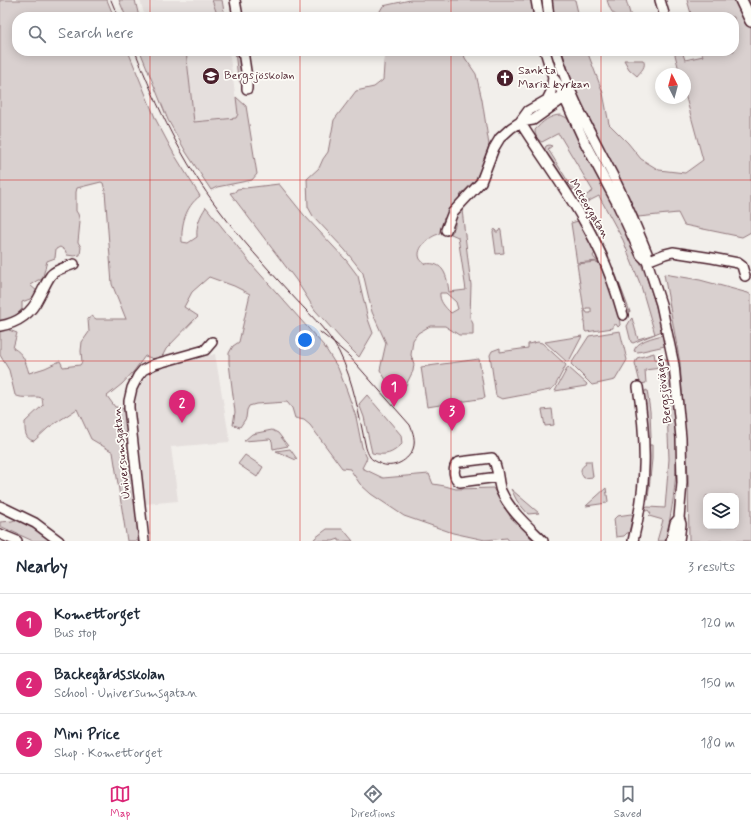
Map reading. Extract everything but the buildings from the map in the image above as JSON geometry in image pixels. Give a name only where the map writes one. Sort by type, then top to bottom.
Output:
[{"type":"main road","points":[[742,0],[751,21]]},
{"type":"street","points":[[235,0],[237,12]]},
{"type":"street","points":[[536,0],[538,12]]},
{"type":"street","points":[[547,0],[548,12]]},
{"type":"street","points":[[660,0],[663,12]]},
{"type":"street","points":[[244,56],[247,89]]},
{"type":"street","name":"Bergsjövägen","points":[[547,56],[553,77],[567,96],[623,197],[647,253],[647,261],[661,304],[674,365],[681,438],[682,483],[679,541]]},
{"type":"street","name":"Bergsjövägen","points":[[557,56],[571,114],[617,203],[641,255],[647,261]]},
{"type":"street","points":[[549,104],[553,77]]},
{"type":"street","points":[[446,230],[453,212],[481,182],[494,148],[500,138],[520,122],[528,111],[567,96]]},
{"type":"street","points":[[549,104],[571,114]]},
{"type":"street","name":"Meteorgatan","points":[[520,122],[573,203],[591,234],[612,281],[623,316]]},
{"type":"street","points":[[647,261],[673,252],[712,258],[738,263],[742,266],[744,276]]},
{"type":"street","points":[[0,326],[14,322],[25,316],[38,299],[51,275],[74,264]]},
{"type":"street","name":"Universumsgatan","points":[[144,541],[129,408],[130,394],[138,376],[148,367],[205,350],[212,342]]},
{"type":"street","points":[[632,541],[641,501],[645,462],[644,436],[638,387]]},
{"type":"street","points":[[498,477],[460,482],[455,478],[454,468],[457,463],[460,462],[492,458],[495,462],[501,490],[512,509],[543,541]]},
{"type":"street","points":[[0,506],[35,523],[59,541]]},
{"type":"street","name":"Bergsjövägen","points":[[671,541],[675,523],[679,518]]},
{"type":"street","points":[[0,534],[17,541]]},
{"type":"shaded area","points":[[0,0],[107,0],[112,12],[12,12],[12,56],[130,56],[156,120],[174,154],[200,196],[187,211],[182,229],[182,242],[188,243],[197,237],[199,221],[206,207],[253,266],[324,346],[338,368],[356,417],[362,447],[367,458],[362,468],[383,478],[429,474],[433,484],[456,489],[493,488],[511,518],[524,529],[533,541],[509,541],[507,538],[485,540],[453,533],[404,516],[371,494],[360,484],[350,469],[342,468],[310,425],[304,420],[295,418],[292,408],[287,402],[256,404],[249,406],[246,418],[240,427],[233,425],[235,412],[229,353],[233,346],[239,342],[250,294],[234,286],[209,277],[192,292],[184,307],[198,316],[166,349],[162,357],[157,360],[145,356],[122,384],[107,396],[115,407],[120,407],[126,411],[141,541],[127,541],[113,452],[91,439],[77,409],[48,428],[34,441],[28,438],[26,434],[25,422],[43,405],[42,398],[21,397],[15,395],[9,370],[0,355]],"holes":[[[101,182],[103,183],[105,191],[112,284],[126,319],[96,319],[92,316],[88,319],[89,332],[82,342],[82,362],[80,365],[63,367],[60,361],[29,373],[22,355],[13,348],[17,333],[9,330],[3,321],[15,316],[22,309],[22,302],[30,299],[38,292],[30,285],[38,280],[42,280],[47,261],[55,258],[56,249],[60,247],[65,250],[67,255],[80,255],[81,247],[78,242],[80,222],[76,211],[77,188]]]},
{"type":"shaded area","points":[[119,0],[135,0],[138,12],[124,12]]},
{"type":"shaded area","points":[[140,0],[212,0],[216,12],[144,12]]},
{"type":"shaded area","points":[[212,0],[222,0],[224,12],[216,12]]},
{"type":"shaded area","points":[[410,0],[575,0],[578,12],[380,12],[383,6]]},
{"type":"shaded area","points":[[607,0],[626,0],[630,12],[613,12]]},
{"type":"shaded area","points":[[687,0],[751,0],[751,232],[742,237],[684,225],[678,213],[638,217],[575,90],[564,56],[589,56],[603,93],[609,124],[628,143],[641,159],[659,170],[685,173],[703,160],[688,104],[691,104],[691,68],[678,68],[675,56],[684,56],[685,60],[703,56],[739,56],[739,12],[691,12]]},
{"type":"shaded area","points":[[142,56],[187,56],[194,122],[236,118],[238,114],[236,97],[246,106],[257,174],[252,180],[217,187],[211,190],[186,152],[168,120]]},
{"type":"shaded area","name":"Bergsjöskolan","points":[[187,56],[230,56],[238,114],[236,118],[194,122]]},
{"type":"shaded area","points":[[236,56],[240,56],[242,74],[241,84],[238,78]]},
{"type":"shaded area","points":[[385,56],[464,56],[476,74],[482,100],[489,145],[482,167],[474,182],[461,194],[471,285],[470,317],[473,324],[473,335],[459,335],[445,326],[430,326],[418,333],[413,340],[411,355],[414,364],[413,371],[403,391],[391,388],[380,370],[386,343],[372,312],[363,273],[345,250],[313,216],[308,207],[307,179],[319,168],[328,152],[334,120],[356,91],[374,87],[383,80]],"holes":[[[444,218],[455,223],[451,234],[458,237],[466,290],[449,292],[446,275],[440,267],[425,264],[421,261],[419,255],[421,247],[424,243],[435,235],[439,234]],[[440,293],[446,293],[456,302],[458,309],[451,313],[441,301]]]},
{"type":"shaded area","points":[[624,60],[643,60],[644,66],[637,76],[629,69]]},
{"type":"shaded area","points":[[557,115],[567,118],[575,131],[625,228],[647,279],[656,305],[662,331],[655,334],[641,286],[623,240],[599,196],[579,206],[577,201],[593,191],[559,134],[542,142],[535,134],[535,130],[540,124]]},
{"type":"shaded area","points":[[546,146],[552,146],[548,149],[572,188],[576,185],[575,189],[570,190],[544,151]]},
{"type":"shaded area","points":[[279,184],[304,215],[346,260],[358,276],[368,319],[373,333],[359,357],[315,310],[296,280],[230,193],[235,192],[237,189]]},
{"type":"shaded area","points":[[586,211],[611,261],[608,260],[584,213]]},
{"type":"shaded area","points":[[578,221],[595,253],[593,256],[598,261],[577,263],[571,223]]},
{"type":"shaded area","points":[[495,229],[496,232],[500,229],[501,231],[504,253],[496,254],[493,232]]},
{"type":"shaded area","points":[[599,263],[612,294],[618,311],[620,325],[618,327],[616,324],[613,325],[613,328],[586,332],[584,311],[591,313],[591,308],[586,308],[586,310],[584,310],[577,264]]},
{"type":"shaded area","points":[[613,267],[630,312],[626,309]]},
{"type":"shaded area","points":[[664,274],[700,280],[751,295],[751,541],[689,541],[688,476],[680,363]]},
{"type":"shaded area","points":[[632,318],[638,339],[654,334],[633,343],[631,342],[627,326]]},
{"type":"shaded area","points":[[620,331],[627,360],[615,380],[592,385],[571,364],[589,336]]},
{"type":"shaded area","points":[[663,335],[665,346],[638,352],[634,351],[635,348],[642,342],[650,338]]},
{"type":"shaded area","points":[[582,336],[569,361],[567,362],[545,342]]},
{"type":"shaded area","points":[[538,342],[542,343],[566,365],[555,386],[550,390],[502,399],[496,396],[490,355],[492,351],[500,348],[500,352],[528,348],[528,344]]},
{"type":"shaded area","points":[[654,353],[655,359],[657,360],[663,358],[668,360],[676,418],[676,471],[672,506],[665,541],[657,541],[663,520],[649,516],[651,514],[648,510],[643,510],[644,508],[648,507],[665,508],[669,459],[667,410],[661,368],[645,370],[646,383],[641,384],[635,363],[637,358]]},
{"type":"shaded area","points":[[215,354],[230,442],[171,447],[178,501],[145,504],[135,404],[136,392],[148,375],[158,369]]},
{"type":"shaded area","points":[[479,359],[485,398],[427,407],[421,367]]},
{"type":"shaded area","points":[[568,367],[587,384],[586,386],[555,391]]},
{"type":"shaded area","points":[[647,390],[650,411],[651,438],[648,437],[644,395],[645,391]]},
{"type":"shaded area","points":[[367,395],[401,435],[402,444],[395,450],[385,454],[372,453],[364,417],[359,404]]},
{"type":"shaded area","points":[[552,409],[554,425],[545,426],[542,410]]},
{"type":"shaded area","points":[[272,430],[278,433],[288,446],[273,449],[272,441],[270,439],[244,441],[252,434]]},
{"type":"shaded area","points":[[649,445],[652,445],[652,459],[648,500],[645,499]]},
{"type":"shaded area","points":[[290,449],[297,459],[296,460],[276,451]]},
{"type":"shaded area","points":[[245,455],[263,467],[257,477],[238,464]]},
{"type":"shaded area","points":[[585,461],[591,461],[593,477],[584,478],[582,475],[581,470],[586,464]]},
{"type":"shaded area","points":[[606,488],[607,503],[586,506]]},
{"type":"shaded area","points":[[511,489],[539,513],[528,514],[517,501]]},
{"type":"shaded area","points":[[633,515],[629,533],[624,536],[616,537],[614,519],[617,516]]},
{"type":"shaded area","points":[[17,519],[52,541],[33,541],[0,526],[0,522]]},
{"type":"shaded area","points":[[327,529],[343,529],[353,541],[339,541],[339,539],[333,541],[313,541]]},
{"type":"tram line","points":[[111,0],[116,12]]},
{"type":"tram line","points":[[137,56],[152,93],[172,134],[194,174],[207,193],[253,252],[322,328],[333,343]]},
{"type":"tram line","points":[[320,332],[333,343]]},
{"type":"tram line","points":[[333,343],[349,356],[410,425],[414,437],[414,446],[407,458],[398,464],[382,464],[372,459],[368,454],[349,375],[333,343]]},
{"type":"place","name":"Bergsjöskolan","points":[[211,76]]},
{"type":"place","name":"Sankta Maria kyrkan","points":[[505,78]]},
{"type":"place","name":"Komettorget","points":[[394,407]]},
{"type":"place","name":"Backegårdsskolan","points":[[182,423]]},
{"type":"place","name":"Mini Price","points":[[452,431]]}]
